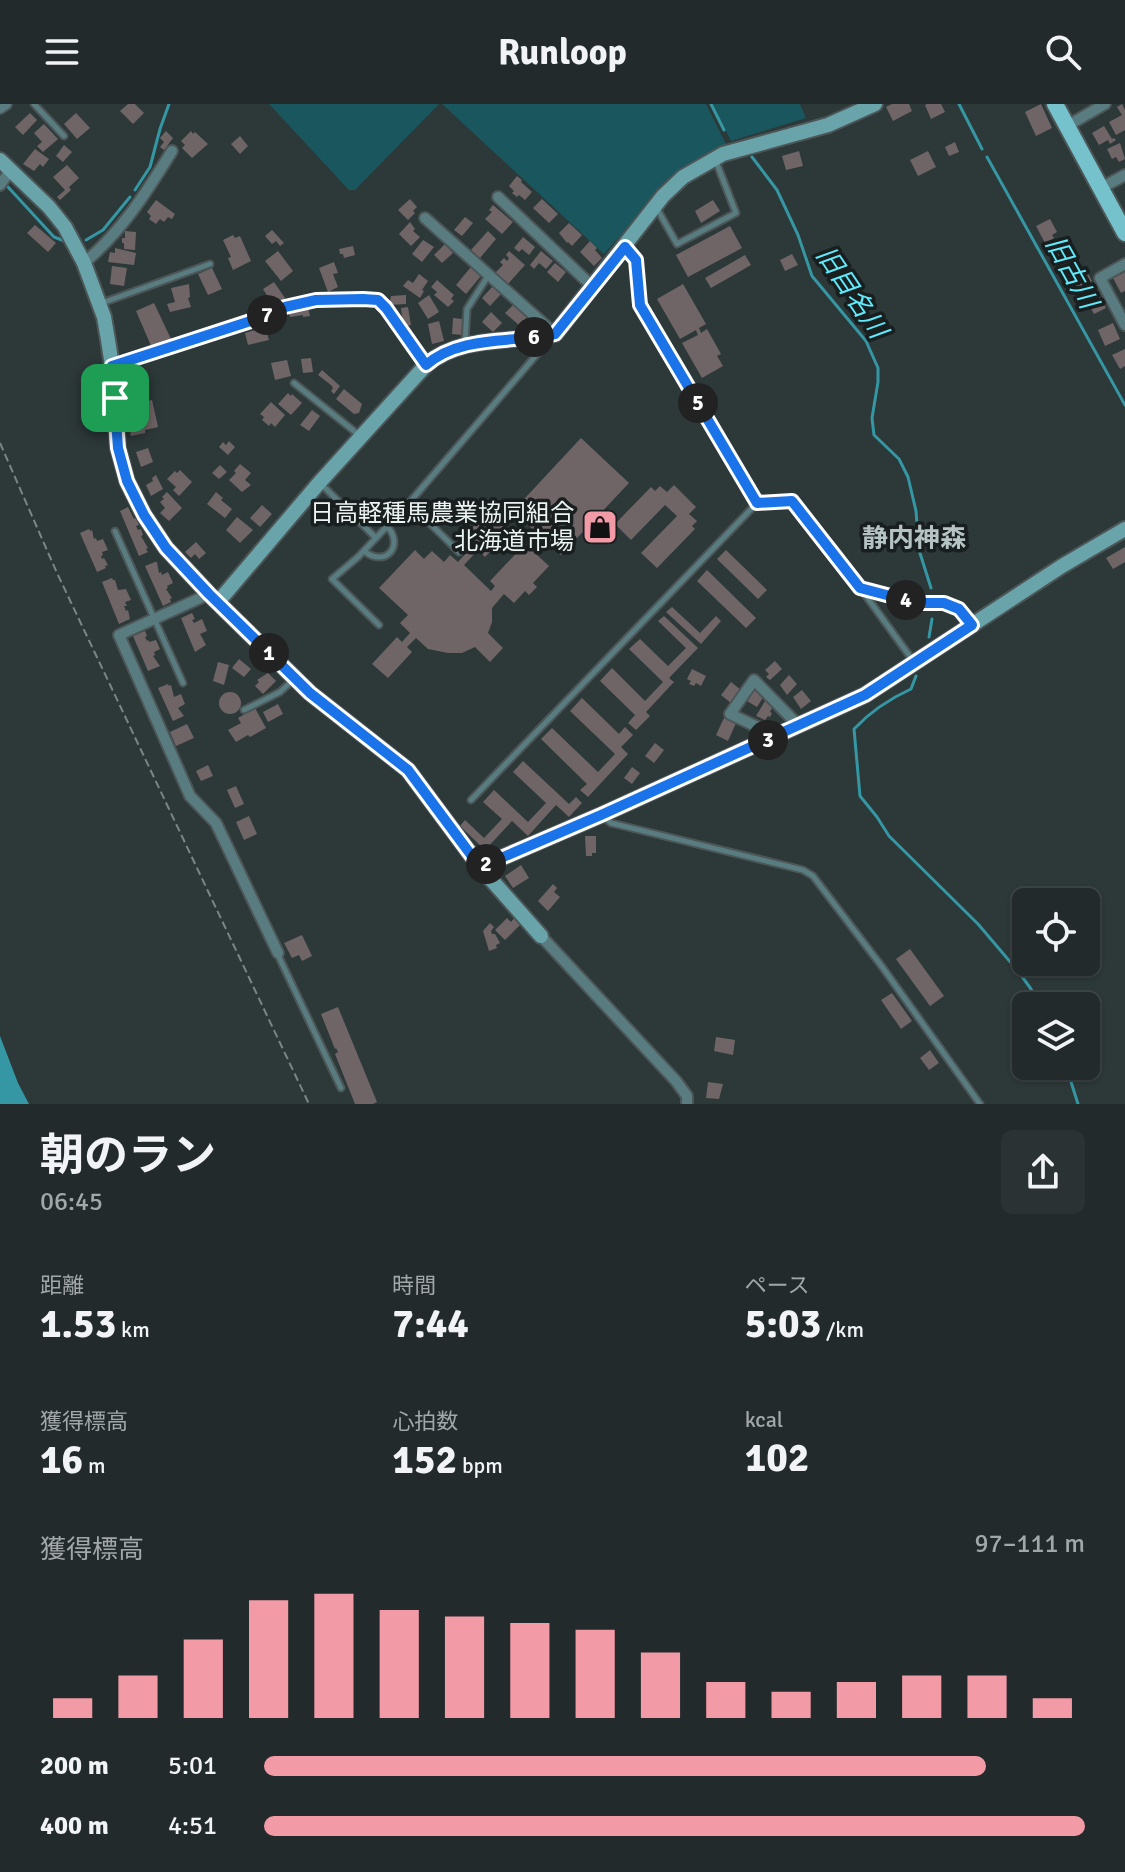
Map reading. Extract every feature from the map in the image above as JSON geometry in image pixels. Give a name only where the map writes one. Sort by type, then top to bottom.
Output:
[{"type":"main road","points":[[1055,104],[1125,233]]},
{"type":"street","points":[[0,108],[6,104]]},
{"type":"street","points":[[278,953],[216,823],[190,796],[119,635],[214,598],[438,354],[465,346],[555,334],[663,196],[683,177],[723,154],[828,125],[875,104]]},
{"type":"street","points":[[1067,126],[1105,104]]},
{"type":"street","points":[[84,263],[141,201],[172,151]]},
{"type":"street","points":[[0,185],[5,166],[49,207],[65,227],[84,263],[104,317],[112,366],[118,448],[127,481],[144,515],[166,548],[310,693],[408,770],[480,867],[676,1081],[687,1096],[687,1104]]},
{"type":"street","points":[[1101,188],[1125,175]]},
{"type":"street","points":[[498,197],[593,287]]},
{"type":"street","points":[[425,218],[555,334]]},
{"type":"street","points":[[1125,264],[1100,278],[1125,325]]},
{"type":"street","points":[[112,366],[285,307],[316,300],[363,299],[378,300],[386,308],[426,365]]},
{"type":"street","points":[[480,867],[865,695],[1062,566],[1125,529]]},
{"type":"street","points":[[771,739],[764,730],[730,714],[754,680],[799,726]]},
{"type":"lane","points":[[34,104],[64,136]]},
{"type":"lane","points":[[656,207],[677,244],[736,213],[715,159]]},
{"type":"lane","points":[[625,247],[636,260],[640,305],[757,503]]},
{"type":"lane","points":[[100,304],[210,264]]},
{"type":"lane","points":[[465,346],[467,309],[488,275]]},
{"type":"lane","points":[[379,625],[332,579],[364,551],[409,503],[555,334]]},
{"type":"lane","points":[[294,383],[361,436]]},
{"type":"lane","points":[[319,483],[376,538]]},
{"type":"lane","points":[[471,800],[757,503],[792,501],[915,663]]},
{"type":"lane","points":[[409,503],[459,552]]},
{"type":"lane","points":[[364,551],[379,558],[393,549],[393,533],[387,526]]},
{"type":"lane","points":[[115,531],[183,683]]},
{"type":"lane","points":[[860,588],[917,603],[944,603],[959,609],[972,625]]},
{"type":"lane","points":[[244,710],[280,692],[295,678]]},
{"type":"lane","points":[[601,815],[611,823],[803,870],[813,876],[980,1104]]},
{"type":"lane","points":[[278,953],[341,1088]]},
{"type":"path","points":[[0,443],[57,573],[309,1104]]},
{"type":"shaded area","points":[[269,104],[439,104],[355,190],[349,190]]},
{"type":"shaded area","points":[[442,104],[706,104],[726,144],[671,178],[604,254]]},
{"type":"shaded area","points":[[712,104],[800,104],[806,118],[731,141]]},
{"type":"shaded area","points":[[0,1036],[18,1083],[29,1104],[0,1104]]},
{"type":"building","points":[[128,104],[135,104],[144,113],[133,124],[120,111]]},
{"type":"building","points":[[909,104],[912,111],[893,121],[886,107]]},
{"type":"building","points":[[927,104],[941,104],[945,112],[931,119]]},
{"type":"building","points":[[1041,104],[1052,128],[1036,136],[1025,112]]},
{"type":"building","points":[[1122,104],[1125,130],[1116,135],[1109,122],[1122,115],[1117,107]]},
{"type":"building","points":[[30,113],[37,120],[23,135],[15,127]]},
{"type":"building","points":[[76,113],[90,128],[77,139],[64,124]]},
{"type":"building","points":[[44,124],[58,139],[43,152],[37,146],[42,142],[34,133]]},
{"type":"building","points":[[1104,126],[1116,140],[1099,145],[1092,133]]},
{"type":"building","points":[[166,131],[173,138],[164,150],[160,147],[164,142],[160,138]]},
{"type":"building","points":[[191,131],[208,144],[192,158],[182,148],[185,145],[181,141]]},
{"type":"building","points":[[240,136],[248,146],[240,154],[231,144]]},
{"type":"building","points":[[955,142],[959,152],[949,156],[945,147]]},
{"type":"building","points":[[1120,143],[1125,159],[1119,162],[1116,157],[1112,159],[1107,149]]},
{"type":"building","points":[[64,145],[72,152],[63,162],[56,156]]},
{"type":"building","points":[[35,149],[49,159],[43,167],[40,164],[34,171],[23,164]]},
{"type":"building","points":[[799,151],[803,166],[786,170],[782,156]]},
{"type":"building","points":[[928,151],[936,167],[918,176],[910,160]]},
{"type":"building","points":[[67,165],[79,178],[60,200],[57,197],[65,190],[53,177]]},
{"type":"building","points":[[517,176],[532,192],[525,200],[512,193],[514,191],[509,186]]},
{"type":"building","points":[[410,199],[417,207],[408,220],[398,210]]},
{"type":"building","points":[[542,199],[558,214],[549,223],[533,208]]},
{"type":"building","points":[[156,200],[175,214],[172,219],[168,217],[164,222],[160,219],[156,224],[149,219],[151,216],[147,212]]},
{"type":"building","points":[[713,200],[720,211],[701,223],[695,211]]},
{"type":"building","points":[[493,205],[513,222],[502,234],[485,219],[492,212],[489,210]]},
{"type":"building","points":[[465,217],[473,223],[462,236],[454,230]]},
{"type":"building","points":[[1050,219],[1057,232],[1045,243],[1036,226]]},
{"type":"building","points":[[410,222],[415,229],[413,231],[420,237],[411,246],[399,234]]},
{"type":"building","points":[[569,223],[582,235],[572,246],[559,233]]},
{"type":"building","points":[[35,225],[56,243],[48,252],[27,233]]},
{"type":"building","points":[[730,226],[742,248],[688,277],[676,255]]},
{"type":"building","points":[[272,230],[284,243],[280,246],[276,241],[272,244],[265,236]]},
{"type":"building","points":[[125,231],[136,232],[135,250],[124,249],[122,238],[125,238]]},
{"type":"building","points":[[488,231],[496,239],[480,258],[471,250]]},
{"type":"building","points":[[233,235],[235,238],[240,236],[251,261],[233,270],[223,240]]},
{"type":"building","points":[[523,237],[535,247],[529,255],[522,249],[519,252],[514,248]]},
{"type":"building","points":[[423,240],[434,247],[422,262],[412,254]]},
{"type":"building","points":[[590,241],[602,258],[594,266],[580,252]]},
{"type":"building","points":[[445,244],[453,253],[442,263],[434,255]]},
{"type":"building","points":[[1061,245],[1071,265],[1058,272],[1048,251]]},
{"type":"building","points":[[353,246],[355,255],[344,258],[340,254],[339,249]]},
{"type":"building","points":[[115,248],[136,253],[134,265],[108,262],[110,252],[115,253]]},
{"type":"building","points":[[278,251],[293,271],[281,281],[265,261]]},
{"type":"building","points":[[509,251],[525,265],[508,284],[495,273],[503,265],[500,262],[509,258],[506,255]]},
{"type":"building","points":[[541,251],[553,261],[546,269],[539,263],[534,269],[530,265]]},
{"type":"building","points":[[792,254],[798,265],[785,271],[780,260]]},
{"type":"building","points":[[745,255],[751,265],[711,288],[705,278]]},
{"type":"building","points":[[334,262],[338,273],[333,274],[338,287],[328,292],[319,268]]},
{"type":"building","points":[[555,263],[566,272],[558,282],[547,272]]},
{"type":"building","points":[[112,266],[127,268],[124,286],[110,284]]},
{"type":"building","points":[[471,267],[481,276],[466,294],[456,285]]},
{"type":"building","points":[[212,268],[222,289],[208,295],[198,274]]},
{"type":"building","points":[[1085,268],[1092,281],[1074,292],[1067,279]]},
{"type":"building","points":[[1125,272],[1125,291],[1121,293],[1113,278]]},
{"type":"building","points":[[419,274],[428,281],[420,298],[403,286],[408,280],[413,283]]},
{"type":"building","points":[[437,280],[454,295],[451,299],[454,301],[448,307],[434,295],[437,292],[431,287]]},
{"type":"building","points":[[274,282],[285,298],[274,306],[263,289]]},
{"type":"building","points":[[189,284],[191,307],[170,312],[167,304],[175,302],[171,288]]},
{"type":"building","points":[[683,284],[706,324],[699,328],[701,333],[707,329],[721,354],[717,356],[723,366],[702,378],[682,343],[698,335],[696,330],[680,339],[657,299]]},
{"type":"building","points":[[493,286],[501,294],[490,306],[482,298]]},
{"type":"building","points":[[1098,293],[1106,308],[1094,314],[1086,299]]},
{"type":"building","points":[[406,295],[406,304],[389,305],[391,296]]},
{"type":"building","points":[[429,295],[439,312],[428,319],[418,303]]},
{"type":"building","points":[[154,303],[171,339],[152,348],[136,311]]},
{"type":"building","points":[[513,305],[527,317],[520,326],[505,313]]},
{"type":"building","points":[[308,306],[310,316],[290,317],[288,310]]},
{"type":"building","points":[[408,307],[411,325],[406,326],[401,308]]},
{"type":"building","points":[[491,312],[502,323],[493,332],[482,322]]},
{"type":"building","points":[[453,318],[463,319],[462,335],[452,334]]},
{"type":"building","points":[[439,321],[444,341],[432,344],[428,324]]},
{"type":"building","points":[[1113,323],[1120,339],[1105,346],[1098,330]]},
{"type":"building","points":[[265,327],[269,340],[248,345],[245,333]]},
{"type":"building","points":[[1125,349],[1125,366],[1120,369],[1112,355]]},
{"type":"building","points":[[311,358],[313,372],[303,373],[301,359]]},
{"type":"building","points":[[287,360],[291,376],[275,380],[271,363]]},
{"type":"building","points":[[322,370],[340,386],[334,394],[331,385],[318,375]]},
{"type":"building","points":[[99,382],[103,393],[87,399],[83,388]]},
{"type":"building","points":[[344,389],[362,404],[359,413],[354,414],[336,399]]},
{"type":"building","points":[[288,393],[302,403],[291,415],[278,404]]},
{"type":"building","points":[[152,400],[158,427],[131,436],[125,406]]},
{"type":"building","points":[[271,402],[285,415],[275,427],[262,420],[264,417],[260,414]]},
{"type":"building","points":[[312,410],[320,416],[309,431],[300,425]]},
{"type":"building","points":[[581,438],[629,483],[561,555],[513,511]]},
{"type":"building","points":[[229,441],[235,447],[228,455],[219,447]]},
{"type":"building","points":[[148,448],[153,462],[141,467],[136,452]]},
{"type":"building","points":[[240,464],[251,473],[245,480],[251,485],[242,492],[229,480]]},
{"type":"building","points":[[220,465],[227,472],[219,479],[212,473]]},
{"type":"building","points":[[180,470],[192,482],[179,496],[173,490],[176,487],[167,479]]},
{"type":"building","points":[[156,475],[163,489],[151,496],[146,485]]},
{"type":"building","points":[[674,485],[696,507],[689,514],[697,521],[692,526],[695,529],[657,568],[641,553],[677,516],[665,505],[631,540],[615,524],[651,487],[655,491],[660,486],[667,492]]},
{"type":"building","points":[[167,492],[182,508],[169,521],[160,513],[165,508],[160,502]]},
{"type":"building","points":[[216,492],[232,509],[225,518],[207,504]]},
{"type":"building","points":[[262,505],[272,514],[260,527],[250,518]]},
{"type":"building","points":[[128,507],[148,548],[148,552],[139,556],[120,511]]},
{"type":"building","points":[[488,511],[510,531],[485,557],[478,550],[464,565],[491,591],[495,586],[490,581],[525,544],[549,566],[533,583],[537,587],[529,595],[525,591],[514,603],[504,594],[492,608],[488,633],[503,648],[490,662],[475,647],[462,653],[448,653],[428,649],[416,638],[407,647],[412,652],[388,678],[372,664],[397,637],[402,642],[410,633],[400,623],[408,615],[379,588],[415,550],[424,559],[432,551],[444,562],[450,555],[458,562],[467,552],[458,543]]},
{"type":"building","points":[[237,517],[253,530],[240,543],[226,530]]},
{"type":"building","points":[[89,529],[94,539],[103,539],[108,550],[101,556],[108,565],[97,572],[80,533]]},
{"type":"building","points":[[196,542],[206,553],[199,559],[195,554],[191,558],[185,552]]},
{"type":"building","points":[[1125,547],[1125,562],[1113,569],[1106,558]]},
{"type":"building","points":[[726,550],[767,590],[758,599],[717,559]]},
{"type":"building","points":[[155,562],[159,573],[168,572],[173,583],[166,589],[171,602],[163,606],[145,566]]},
{"type":"building","points":[[707,570],[756,618],[746,628],[697,581]]},
{"type":"building","points":[[112,578],[118,590],[126,589],[131,600],[124,606],[130,619],[119,624],[102,582]]},
{"type":"building","points":[[672,607],[700,633],[716,616],[721,621],[701,644],[666,612]]},
{"type":"building","points":[[192,613],[194,623],[202,619],[207,631],[200,634],[206,645],[195,652],[181,618]]},
{"type":"building","points":[[664,616],[698,648],[669,678],[674,682],[646,712],[650,716],[636,730],[628,723],[635,715],[600,681],[612,668],[645,701],[663,682],[629,649],[640,639],[668,666],[686,648],[658,621]]},
{"type":"building","points":[[145,631],[147,641],[156,640],[160,649],[153,656],[160,666],[148,671],[133,636]]},
{"type":"building","points":[[239,659],[251,669],[244,677],[232,668]]},
{"type":"building","points":[[775,661],[782,669],[770,680],[765,670]]},
{"type":"building","points":[[218,662],[229,665],[224,685],[213,681]]},
{"type":"building","points":[[692,669],[706,676],[701,686],[689,684],[691,681],[687,679]]},
{"type":"building","points":[[268,673],[276,681],[263,694],[255,686],[259,682],[257,680]]},
{"type":"building","points":[[789,675],[797,684],[787,695],[780,685]]},
{"type":"building","points":[[731,682],[741,690],[731,703],[721,695]]},
{"type":"building","points":[[168,684],[174,697],[181,694],[185,704],[178,708],[184,716],[173,721],[158,688]]},
{"type":"building","points":[[754,690],[764,696],[757,707],[747,701]]},
{"type":"building","points":[[802,690],[811,701],[801,709],[793,697]]},
{"type":"building","points":[[230,692],[238,695],[241,703],[238,711],[230,714],[222,711],[219,703],[222,695]]},
{"type":"building","points":[[582,698],[619,734],[625,727],[633,735],[621,747],[628,754],[588,797],[580,790],[587,784],[541,739],[552,728],[598,772],[615,754],[570,711]]},
{"type":"building","points":[[765,701],[773,706],[770,717],[765,720],[756,716]]},
{"type":"building","points":[[278,704],[283,714],[268,722],[263,712]]},
{"type":"building","points":[[255,708],[266,728],[236,742],[228,730],[241,723],[238,718]]},
{"type":"building","points":[[724,718],[736,723],[728,741],[716,735]]},
{"type":"building","points":[[187,724],[194,738],[176,746],[170,732]]},
{"type":"building","points":[[655,743],[664,750],[654,763],[645,756]]},
{"type":"building","points":[[523,761],[569,804],[576,797],[582,803],[569,817],[556,805],[528,836],[512,821],[485,850],[460,826],[465,820],[484,838],[502,819],[483,802],[494,790],[528,822],[546,803],[513,772]]},
{"type":"building","points":[[208,765],[213,776],[201,781],[196,771]]},
{"type":"building","points":[[632,767],[640,773],[632,784],[624,778]]},
{"type":"building","points":[[236,786],[244,804],[235,808],[227,790]]},
{"type":"building","points":[[249,816],[257,834],[244,840],[236,822]]},
{"type":"building","points":[[585,836],[596,836],[596,853],[592,856],[586,856]]},
{"type":"building","points":[[521,865],[529,878],[513,888],[505,876]]},
{"type":"building","points":[[553,884],[557,888],[554,892],[560,897],[548,911],[538,901]]},
{"type":"building","points":[[507,918],[511,922],[514,918],[520,925],[505,940],[495,930]]},
{"type":"building","points":[[490,923],[494,927],[492,934],[500,943],[489,951],[483,931]]},
{"type":"building","points":[[302,935],[312,956],[302,961],[299,955],[292,958],[284,943]]},
{"type":"building","points":[[910,949],[944,996],[930,1006],[896,959]]},
{"type":"building","points":[[892,993],[912,1021],[901,1029],[881,1000]]},
{"type":"building","points":[[338,1007],[377,1102],[373,1104],[355,1104],[335,1054],[338,1052],[321,1014]]},
{"type":"building","points":[[716,1037],[735,1040],[733,1055],[714,1051]]},
{"type":"building","points":[[930,1050],[939,1063],[929,1070],[920,1058]]},
{"type":"building","points":[[708,1082],[723,1084],[719,1099],[706,1098]]},
{"type":"waterway","name":"旧目名川","points":[[135,190],[150,167],[169,104]]},
{"type":"waterway","name":"旧目名川","points":[[711,104],[724,130]]},
{"type":"waterway","name":"旧古川","points":[[959,104],[982,149]]},
{"type":"waterway","name":"旧目名川","points":[[752,157],[777,190],[798,235],[812,276],[866,341],[878,368],[872,418],[874,435],[899,459],[908,477],[916,511],[919,550],[931,588]]},
{"type":"waterway","name":"旧古川","points":[[987,157],[1125,405]]},
{"type":"waterway","name":"旧目名川","points":[[8,187],[54,237],[67,242]]},
{"type":"waterway","name":"旧目名川","points":[[86,240],[103,230],[130,197]]},
{"type":"waterway","name":"旧目名川","points":[[929,637],[932,619]]},
{"type":"waterway","name":"旧目名川","points":[[916,676],[911,689],[881,706],[854,729],[860,796],[889,836],[978,924],[1032,992]]},
{"type":"waterway","name":"旧目名川","points":[[1070,1080],[1078,1104]]},
{"type":"place","name":"日高軽種馬農業協同組合 北海道市場","points":[[600,527]]},
{"type":"district","name":"静内神森","points":[[914,538]]},
{"type":"route","points":[[625,247],[636,260],[640,305],[757,503],[792,501],[860,588],[917,603],[944,603],[959,609],[972,625],[865,695],[480,867],[408,770],[310,693],[166,548],[144,515],[127,481],[118,448],[115,398],[112,366],[285,307],[316,300],[378,300],[426,365],[438,354],[465,346],[555,334],[625,247]]}]
